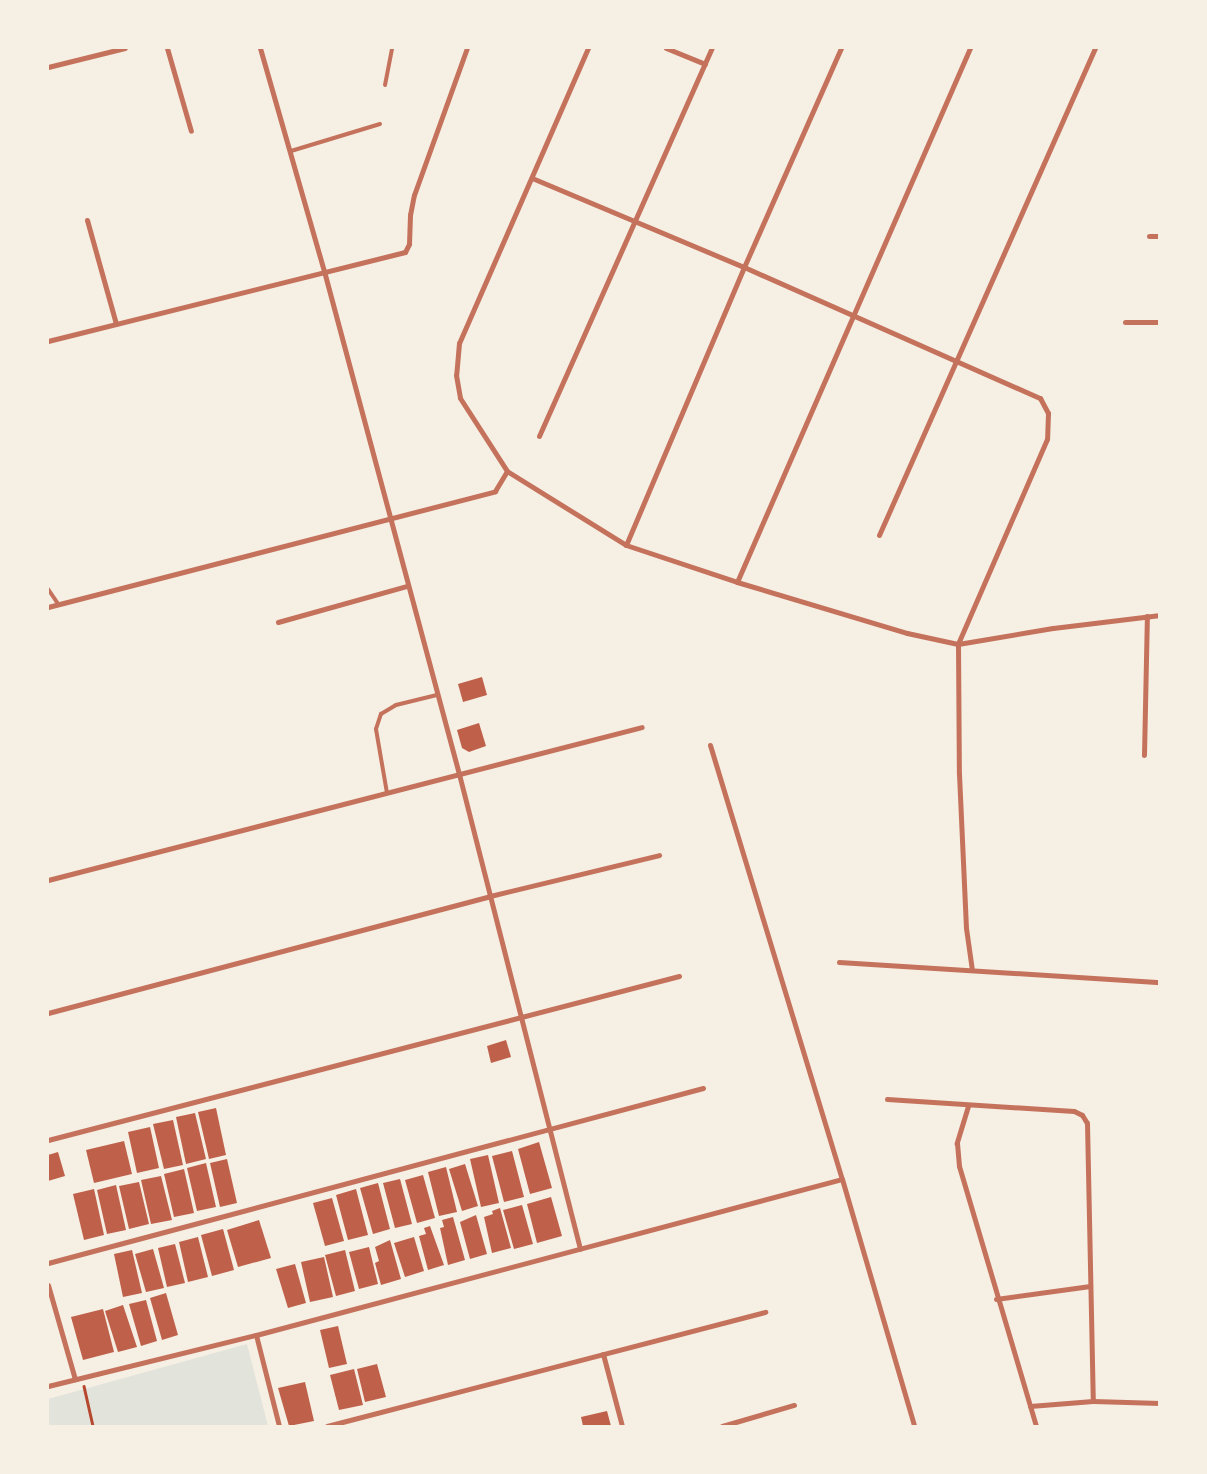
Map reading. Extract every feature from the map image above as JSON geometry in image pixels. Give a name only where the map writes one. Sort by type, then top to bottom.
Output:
[{"type":"street","points":[[48,67],[110,49],[124,48]]},
{"type":"street","points":[[167,48],[191,130]]},
{"type":"street","points":[[260,48],[324,270],[388,518],[490,896],[580,1249]]},
{"type":"street","points":[[48,341],[324,270],[404,252],[409,244],[410,215],[414,195],[467,48]]},
{"type":"street","points":[[588,48],[458,343],[456,375],[460,398],[507,471],[626,545],[737,582],[907,633],[958,644],[1053,628],[1160,615]]},
{"type":"street","points":[[666,48],[705,64]]},
{"type":"street","points":[[539,436],[712,48]]},
{"type":"street","points":[[626,545],[744,267],[841,48]]},
{"type":"street","points":[[737,582],[970,48]]},
{"type":"street","points":[[879,535],[1095,48]]},
{"type":"street","points":[[532,178],[744,267],[1040,398],[1048,412],[1047,439],[958,644],[960,783],[966,928],[972,970]]},
{"type":"street","points":[[87,220],[116,324]]},
{"type":"street","points":[[1149,236],[1160,236]]},
{"type":"street","points":[[1126,322],[1160,322]]},
{"type":"street","points":[[48,606],[495,492],[507,471]]},
{"type":"street","points":[[278,622],[407,586]]},
{"type":"street","points":[[1144,755],[1147,616]]},
{"type":"street","points":[[48,880],[642,727]]},
{"type":"street","points":[[710,745],[842,1179],[914,1426]]},
{"type":"street","points":[[48,1013],[490,896],[659,855]]},
{"type":"street","points":[[839,962],[1160,982]]},
{"type":"street","points":[[48,1140],[679,976]]},
{"type":"street","points":[[48,1262],[703,1088]]},
{"type":"street","points":[[887,1099],[968,1106],[1074,1111],[1082,1115],[1087,1123],[1093,1401]]},
{"type":"street","points":[[968,1106],[957,1143],[958,1166],[996,1299],[1036,1426]]},
{"type":"street","points":[[48,1386],[256,1335],[842,1179]]},
{"type":"street","points":[[48,1285],[75,1379]]},
{"type":"street","points":[[996,1299],[1090,1286]]},
{"type":"street","points":[[327,1426],[764,1312]]},
{"type":"street","points":[[256,1335],[280,1426]]},
{"type":"street","points":[[603,1354],[622,1426]]},
{"type":"street","points":[[1030,1406],[1093,1401],[1160,1403]]},
{"type":"street","points":[[722,1426],[794,1405]]},
{"type":"lane","points":[[385,85],[392,48]]},
{"type":"lane","points":[[291,151],[380,124]]},
{"type":"lane","points":[[48,589],[58,604]]},
{"type":"lane","points":[[387,793],[376,729],[381,714],[396,705],[437,695]]},
{"type":"path","points":[[82,1378],[93,1426]]},
{"type":"shaded area","points":[[247,1344],[268,1426],[48,1426],[48,1399]]},
{"type":"building","points":[[482,677],[487,695],[463,702],[458,684]]},
{"type":"building","points":[[479,723],[486,746],[469,752],[462,748],[457,730]]},
{"type":"building","points":[[506,1040],[511,1057],[491,1063],[487,1046]]},
{"type":"building","points":[[216,1108],[226,1155],[209,1159],[198,1112]]},
{"type":"building","points":[[195,1113],[206,1159],[186,1164],[176,1117]]},
{"type":"building","points":[[173,1120],[183,1165],[164,1169],[153,1124]]},
{"type":"building","points":[[150,1127],[159,1168],[137,1173],[128,1132]]},
{"type":"building","points":[[124,1141],[132,1174],[94,1183],[86,1150]]},
{"type":"building","points":[[539,1142],[552,1188],[530,1194],[518,1149]]},
{"type":"building","points":[[512,1151],[524,1197],[504,1202],[492,1156]]},
{"type":"building","points":[[58,1152],[65,1176],[48,1181],[48,1155]]},
{"type":"building","points":[[488,1155],[499,1203],[481,1207],[470,1159]]},
{"type":"building","points":[[227,1159],[237,1203],[220,1207],[210,1163]]},
{"type":"building","points":[[206,1163],[216,1207],[197,1211],[187,1168]]},
{"type":"building","points":[[465,1164],[478,1206],[462,1211],[449,1169]]},
{"type":"building","points":[[446,1167],[457,1212],[439,1216],[428,1172]]},
{"type":"building","points":[[184,1169],[194,1213],[174,1217],[164,1174]]},
{"type":"building","points":[[423,1175],[435,1218],[417,1223],[405,1180]]},
{"type":"building","points":[[161,1176],[172,1220],[151,1224],[141,1180]]},
{"type":"building","points":[[400,1179],[412,1224],[395,1228],[383,1183]]},
{"type":"building","points":[[139,1182],[149,1224],[129,1229],[119,1186]]},
{"type":"building","points":[[378,1183],[390,1229],[373,1234],[360,1188]]},
{"type":"building","points":[[116,1185],[126,1230],[107,1234],[97,1190]]},
{"type":"building","points":[[94,1189],[104,1235],[84,1240],[73,1194]]},
{"type":"building","points":[[356,1189],[368,1235],[348,1240],[336,1195]]},
{"type":"building","points":[[551,1197],[562,1236],[537,1243],[527,1204]]},
{"type":"building","points":[[332,1198],[344,1241],[325,1246],[313,1203]]},
{"type":"building","points":[[522,1205],[533,1244],[514,1249],[503,1210]]},
{"type":"building","points":[[500,1208],[511,1248],[492,1253],[484,1217],[493,1214],[492,1211]]},
{"type":"building","points":[[476,1215],[487,1254],[470,1259],[460,1222]]},
{"type":"building","points":[[453,1217],[465,1260],[448,1265],[440,1228],[444,1227],[442,1220]]},
{"type":"building","points":[[259,1220],[271,1258],[238,1267],[227,1230]]},
{"type":"building","points":[[430,1226],[444,1265],[428,1270],[419,1236],[426,1234],[424,1228]]},
{"type":"building","points":[[223,1229],[234,1270],[212,1276],[201,1235]]},
{"type":"building","points":[[198,1237],[208,1277],[188,1282],[179,1242]]},
{"type":"building","points":[[414,1237],[424,1271],[405,1277],[394,1243]]},
{"type":"building","points":[[390,1240],[401,1279],[381,1285],[375,1263],[379,1261],[375,1247]]},
{"type":"building","points":[[175,1244],[185,1283],[167,1287],[158,1248]]},
{"type":"building","points":[[369,1247],[378,1284],[359,1289],[349,1252]]},
{"type":"building","points":[[153,1249],[164,1288],[146,1292],[135,1254]]},
{"type":"building","points":[[132,1250],[142,1293],[123,1297],[114,1254]]},
{"type":"building","points":[[345,1250],[355,1291],[336,1296],[325,1255]]},
{"type":"building","points":[[324,1257],[333,1297],[310,1302],[301,1262]]},
{"type":"building","points":[[295,1264],[306,1303],[288,1308],[276,1269]]},
{"type":"building","points":[[166,1293],[178,1335],[162,1340],[150,1298]]},
{"type":"building","points":[[146,1300],[157,1341],[141,1346],[129,1304]]},
{"type":"building","points":[[123,1305],[137,1347],[118,1352],[105,1311]]},
{"type":"building","points":[[103,1309],[114,1352],[83,1360],[71,1317]]},
{"type":"building","points":[[338,1326],[347,1364],[329,1368],[320,1330]]},
{"type":"building","points":[[377,1364],[386,1397],[365,1402],[357,1369]]},
{"type":"building","points":[[354,1369],[363,1405],[339,1410],[330,1375]]},
{"type":"building","points":[[305,1382],[314,1421],[289,1426],[278,1388]]},
{"type":"building","points":[[607,1411],[611,1426],[583,1426],[581,1417]]}]
